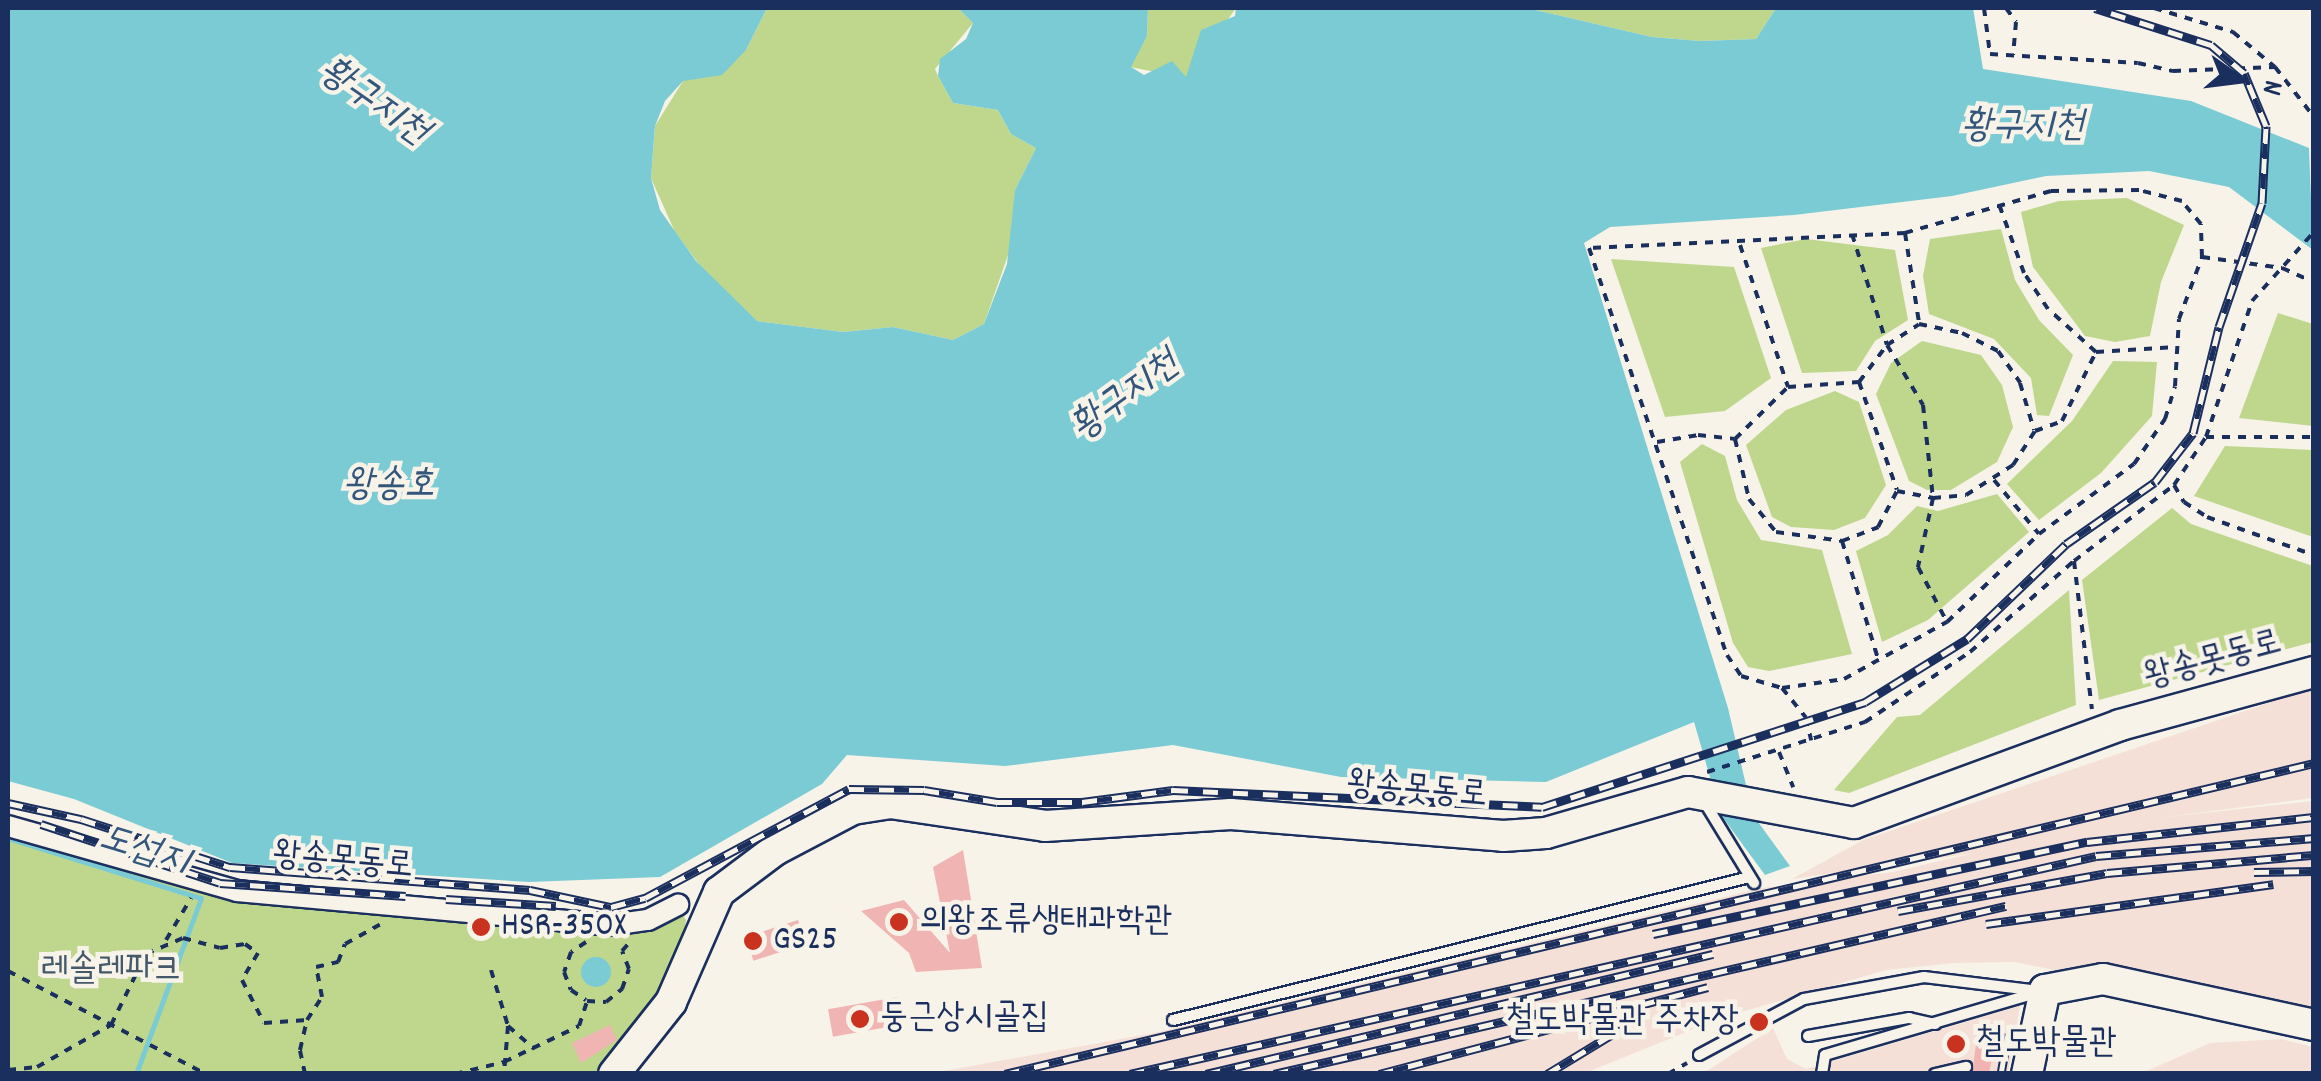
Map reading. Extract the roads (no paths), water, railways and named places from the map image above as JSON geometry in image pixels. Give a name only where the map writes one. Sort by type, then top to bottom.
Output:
[{"type":"street","name":"왕송못동로","points":[[614,1074],[671,1002],[720,892],[776,850],[853,809],[890,803],[1045,826],[1232,814],[1502,836],[1546,834],[1674,793],[1703,788],[1830,823],[1878,817],[2120,725],[2314,672]]},
{"type":"street","name":"왕송못동로","points":[[8,826],[237,891],[612,925],[648,920],[678,906]]},
{"type":"street","points":[[2027,1074],[2044,990],[2103,979],[2314,1025]]},
{"type":"lane","points":[[1172,1020],[1750,881],[1703,788]]},
{"type":"lane","points":[[1699,1055],[1804,1000],[1838,993],[1924,977],[2044,990]]},
{"type":"lane","points":[[1822,1074],[1825,1055],[1940,1025],[2044,990]]},
{"type":"lane","points":[[1808,1036],[1909,1018],[1940,1025]]},
{"type":"lane","points":[[1935,1074],[1966,1067]]},
{"type":"water","name":"왕송호","points":[[8,8],[767,8],[746,50],[722,75],[683,81],[665,101],[655,126],[651,178],[660,210],[696,261],[757,321],[843,332],[893,327],[953,340],[984,324],[1007,264],[1015,190],[1036,148],[1011,134],[998,110],[953,103],[938,76],[940,59],[966,39],[973,23],[958,8],[1148,8],[1147,36],[1131,67],[1144,75],[1172,61],[1186,77],[1201,30],[1235,16],[1236,8],[1527,8],[1652,37],[1700,41],[1756,39],[1776,8],[1973,8],[1983,69],[2191,101],[2309,148],[2313,250],[2229,187],[2149,171],[2046,176],[1952,196],[1794,215],[1610,227],[1584,243],[1728,708],[1753,815],[1790,866],[1765,875],[1721,815],[1694,722],[1546,782],[1341,777],[1173,745],[1005,766],[847,755],[822,784],[660,877],[529,882],[232,863],[74,799],[8,781]]},
{"type":"water","points":[[596,957],[607,961],[611,972],[607,983],[596,987],[585,983],[581,972],[585,961]]},
{"type":"waterway","name":"도섭지","points":[[8,838],[201,898],[136,1074]]},
{"type":"railway","points":[[8,803],[81,819],[230,867],[530,890],[611,907],[645,898],[849,789],[924,790],[997,802],[1082,802],[1173,790],[1542,807],[1865,702],[1967,639],[2066,544],[2155,482],[2193,433],[2219,327],[2262,203],[2266,126],[2244,73],[2211,45],[2095,8]]},
{"type":"railway","points":[[1005,1074],[2314,763]]},
{"type":"railway","points":[[1653,934],[2087,842],[2314,817]]},
{"type":"railway","points":[[41,824],[220,883],[406,896]]},
{"type":"railway","points":[[1130,1074],[2096,856],[2314,838]]},
{"type":"railway","points":[[1898,911],[2107,873],[2314,855]]},
{"type":"railway","points":[[2254,872],[2314,871]]},
{"type":"railway","points":[[1986,924],[2273,884]]},
{"type":"railway","points":[[446,899],[556,906]]},
{"type":"railway","points":[[1274,1074],[2006,906]]},
{"type":"railway","points":[[1206,1074],[1713,954]]},
{"type":"railway","points":[[1379,1074],[1708,987]]},
{"type":"railway","points":[[1547,1074],[1626,1026]]},
{"type":"railway","points":[[2001,1074],[2008,1034]]},
{"type":"place","name":"의왕조류생태과학관","points":[[899,922]]},
{"type":"place","name":"HSR-350X","points":[[481,927]]},
{"type":"place","name":"GS25","points":[[753,941]]},
{"type":"place","name":"둥근상시골집","points":[[860,1019]]},
{"type":"place","name":"철도박물관 주차장","points":[[1759,1022]]},
{"type":"place","name":"철도박물관","points":[[1956,1044]]},
{"type":"water label","name":"황구지천","points":[[373,103]]},
{"type":"water label","name":"황구지천","points":[[2023,128]]},
{"type":"water label","name":"황구지천","points":[[1126,397]]},
{"type":"park label","name":"레솔레파크","points":[[111,971]]}]
